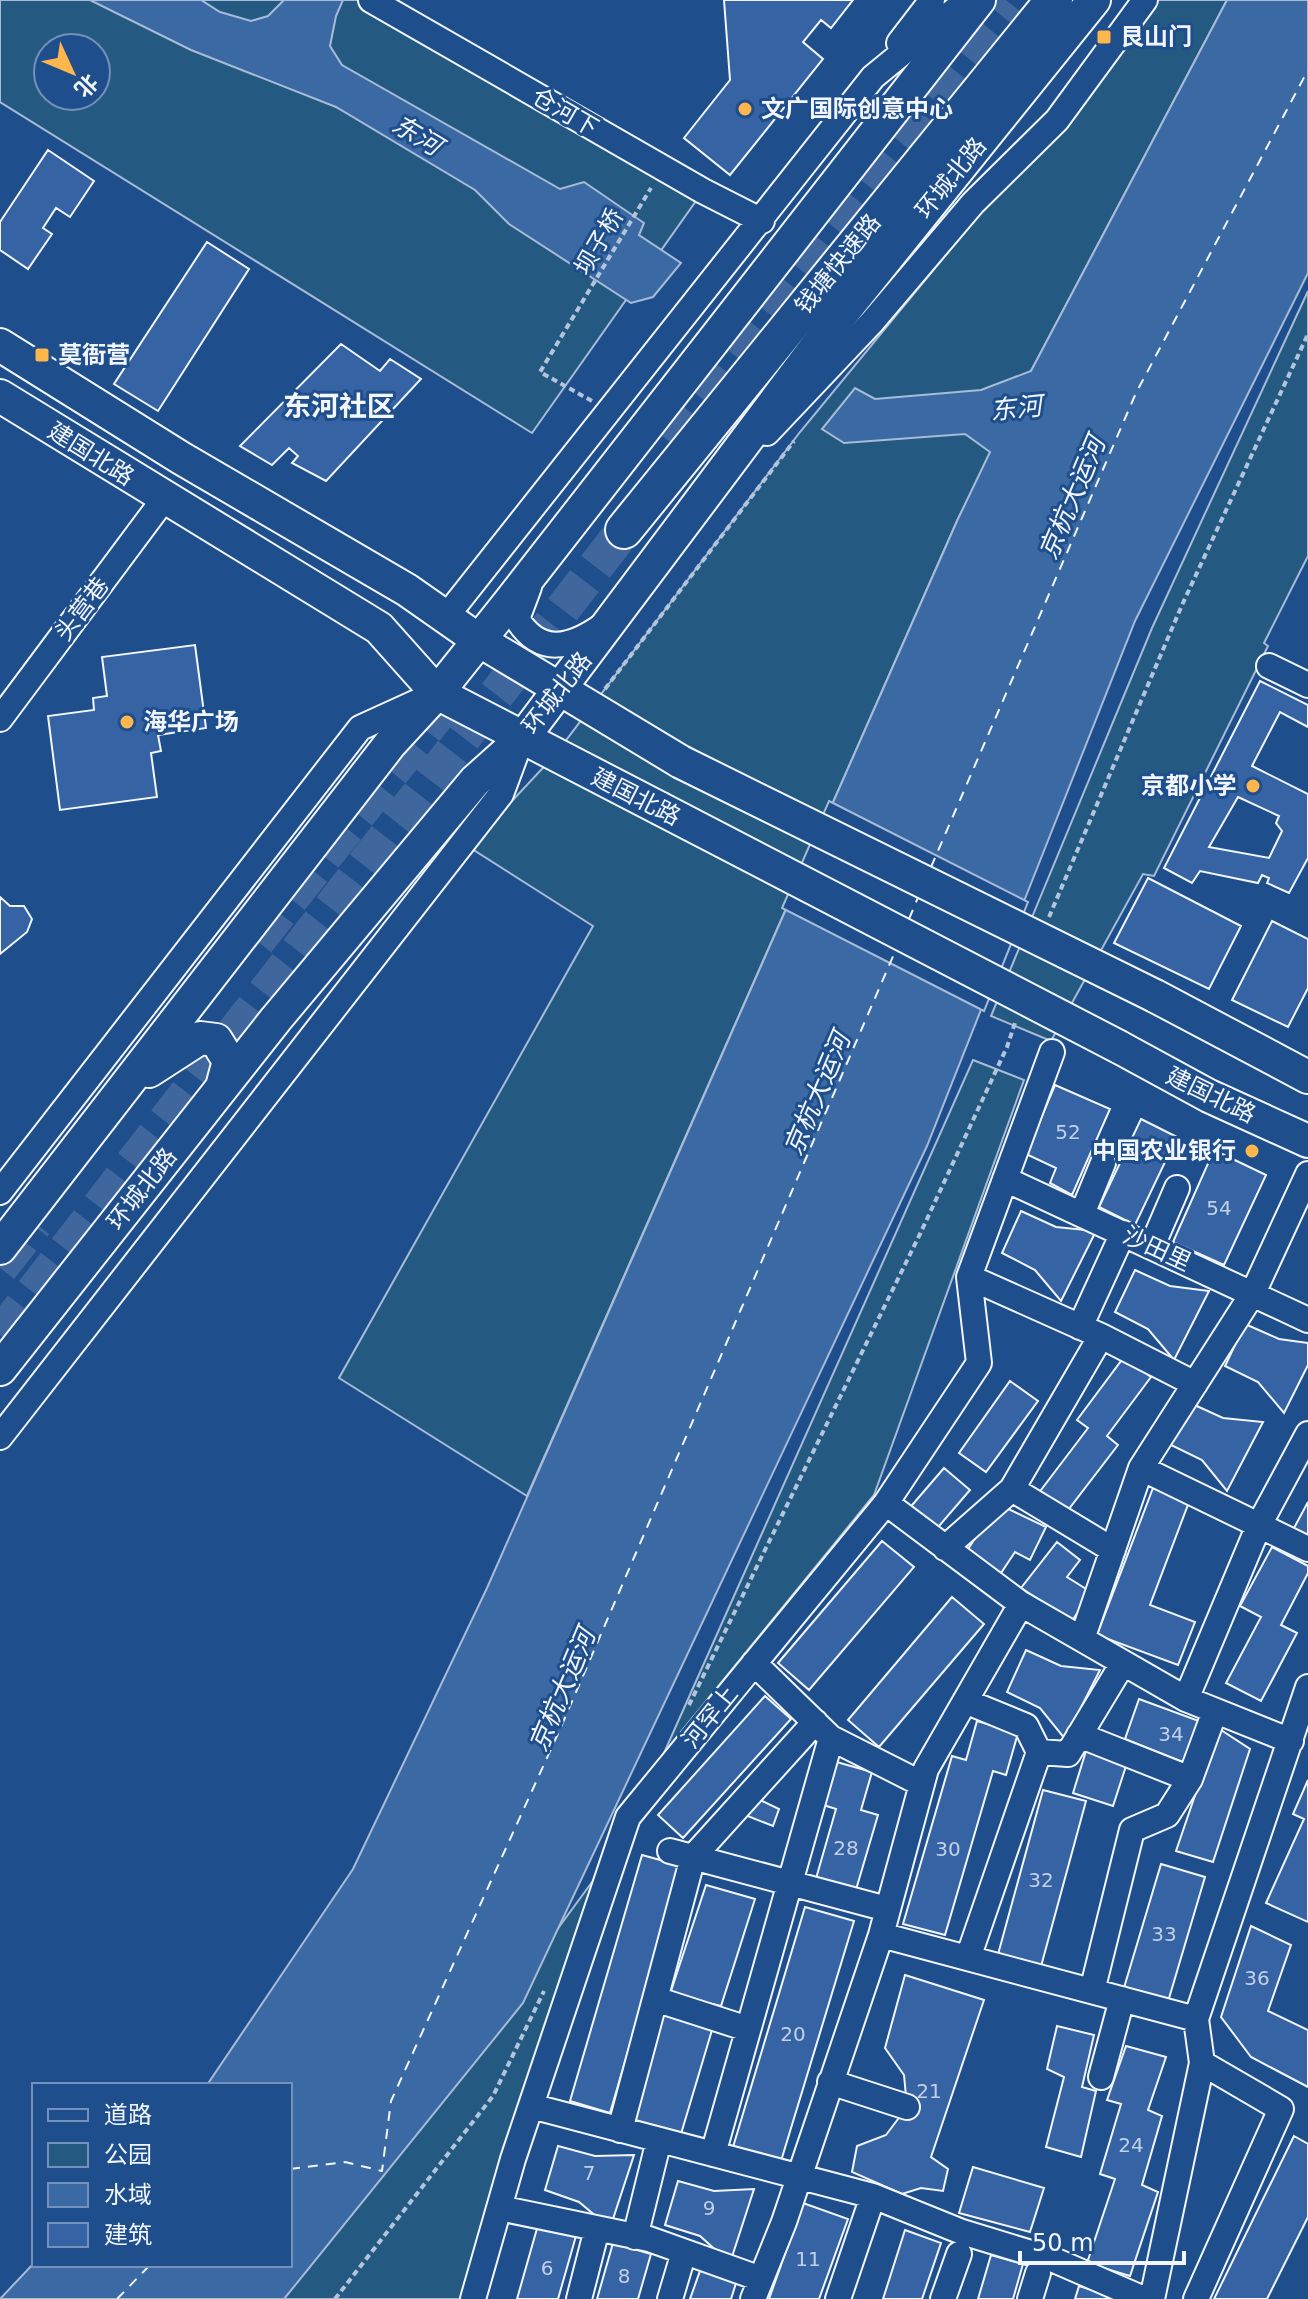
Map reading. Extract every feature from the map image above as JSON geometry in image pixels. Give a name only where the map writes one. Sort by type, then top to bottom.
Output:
[{"type":"highway","name":"钱塘快速路","points":[[624,530],[1054,0]]},
{"type":"highway","points":[[891,198],[1077,0]]},
{"type":"main road","points":[[0,1248],[390,744],[437,693],[979,0]]},
{"type":"main road","name":"环城北路","points":[[0,1369],[222,1087],[475,781],[522,739],[619,614],[828,331],[1094,0]]},
{"type":"main road","name":"建国北路","points":[[0,345],[181,458],[407,590],[477,639],[681,762],[1155,996],[1308,1077]]},
{"type":"main road","name":"建国北路","points":[[0,396],[379,628],[437,693],[1209,1096],[1308,1141]]},
{"type":"main road","points":[[126,1086],[200,1038],[216,1040],[229,1061],[222,1087]]},
{"type":"street","points":[[445,618],[762,221],[932,0]]},
{"type":"street","points":[[873,77],[967,0]]},
{"type":"street","points":[[700,505],[872,322],[973,203],[1057,120],[1145,0]]},
{"type":"street","name":"仓河下","points":[[377,2],[690,184],[762,221]]},
{"type":"street","points":[[710,342],[715,279]]},
{"type":"street","name":"头营巷","points":[[0,719],[164,499]]},
{"type":"street","points":[[546,553],[517,619],[527,635],[547,645],[581,641],[619,614]]},
{"type":"street","points":[[1269,666],[1308,685]]},
{"type":"street","points":[[0,1192],[360,728],[437,693]]},
{"type":"street","points":[[0,1437],[501,794],[522,739]]},
{"type":"street","name":"河罕上","points":[[473,2299],[531,2106],[628,1817],[886,1503],[979,1363],[969,1277],[1052,1052]]},
{"type":"street","points":[[222,1087],[256,1112]]},
{"type":"street","points":[[1082,1214],[1103,1163]]},
{"type":"street","points":[[1082,1639],[1141,1468],[1253,1293],[1308,1174]]},
{"type":"street","name":"沙田里","points":[[1005,1179],[1308,1320]]},
{"type":"street","points":[[1152,1246],[1177,1188]]},
{"type":"street","points":[[945,1548],[1012,1489],[1091,1331],[1123,1233]]},
{"type":"street","points":[[969,1277],[1091,1331],[1195,1384]]},
{"type":"street","points":[[1186,1699],[1259,1525],[1308,1434]]},
{"type":"street","points":[[1141,1468],[1308,1549]]},
{"type":"street","points":[[1012,1489],[1113,1550]]},
{"type":"street","points":[[886,1503],[1021,1604],[1186,1699],[1291,1741]]},
{"type":"street","points":[[499,2208],[635,2237],[684,2252],[757,2289],[881,1935],[926,1769],[1021,1604]]},
{"type":"street","points":[[754,1663],[823,1730],[922,1784]]},
{"type":"street","points":[[1039,1752],[1068,1754],[1123,1663]]},
{"type":"street","points":[[1152,2299],[1202,2063],[1196,2019],[1307,1693]]},
{"type":"street","points":[[965,1701],[1026,1726],[1039,1752],[968,1958]]},
{"type":"street","points":[[1092,1991],[1132,1830],[1167,1815],[1190,1779],[1215,1711]]},
{"type":"street","points":[[620,2130],[693,1857],[823,1730]]},
{"type":"street","points":[[713,2154],[789,1884],[823,1730]]},
{"type":"street","points":[[1079,1735],[1190,1779]]},
{"type":"street","points":[[670,1851],[887,1909]]},
{"type":"street","points":[[881,1935],[1196,2019]]},
{"type":"street","points":[[655,1999],[748,2029]]},
{"type":"street","points":[[1101,2077],[1122,1999]]},
{"type":"street","points":[[1196,2299],[1281,2109],[1202,2063]]},
{"type":"street","points":[[830,2082],[907,2107]]},
{"type":"street","points":[[531,2106],[873,2196],[962,2232],[1054,2260],[1144,2299]]},
{"type":"street","points":[[635,2237],[659,2140]]},
{"type":"street","points":[[838,2299],[873,2196]]},
{"type":"street","points":[[579,2299],[597,2229]]},
{"type":"street","points":[[670,2299],[684,2252]]},
{"type":"street","points":[[943,2299],[959,2254]]},
{"type":"street","points":[[1030,2299],[1038,2273]]},
{"type":"path","name":"坝子桥","points":[[598,405],[540,372],[643,202]]},
{"type":"path","points":[[1045,931],[1182,605],[1308,334]]},
{"type":"path","points":[[592,709],[800,432]]},
{"type":"path","points":[[683,1717],[920,1234],[1007,1047],[1016,1018]]},
{"type":"path","points":[[335,2299],[493,2096],[546,1986]]},
{"type":"green space","points":[[0,0],[371,0],[703,191],[532,433],[0,102]]},
{"type":"green space","points":[[1156,0],[1227,0],[1031,371],[957,521],[527,1496],[339,1378],[593,926],[469,847],[554,756],[800,432],[982,211],[1065,126],[1142,24]]},
{"type":"green space","points":[[1308,291],[1308,556],[1264,643],[1268,646],[1154,876],[1143,874],[1051,1041],[991,1016],[1152,628]]},
{"type":"green space","points":[[973,1060],[1024,1080],[874,1495],[664,1753]]},
{"type":"green space","points":[[606,1863],[466,2299],[280,2299],[308,2269]]},
{"type":"water","name":"东河","points":[[90,0],[201,0],[220,12],[251,21],[268,16],[284,0],[343,0],[330,46],[342,65],[560,189],[584,182],[644,223],[639,235],[681,263],[653,297],[631,303],[509,224],[475,190],[336,107],[191,50]]},
{"type":"water","points":[[1227,0],[1308,0],[1308,273],[1135,621],[927,1146],[523,2003],[284,2299],[0,2299],[32,2265],[292,2267],[292,2083],[208,2083],[353,1869],[487,1588],[990,452],[965,434],[844,443],[822,429],[855,388],[875,399],[981,390],[1031,371]]},
{"type":"pier","points":[[829,801],[1028,902],[984,1011],[782,908]]},
{"type":"building","name":"文广国际创意中心","points":[[724,0],[853,0],[831,28],[821,20],[803,42],[823,59],[730,175],[684,138],[730,80]]},
{"type":"building","points":[[48,150],[94,181],[70,217],[56,208],[43,228],[52,234],[28,269],[0,250],[0,222]]},
{"type":"building","points":[[207,242],[249,269],[158,411],[114,384]]},
{"type":"building","points":[[341,344],[380,371],[390,359],[421,379],[326,481],[292,463],[298,456],[289,448],[272,465],[240,446]]},
{"type":"building","name":"海华广场","points":[[195,645],[206,728],[158,735],[161,751],[151,753],[157,797],[60,810],[48,716],[94,710],[93,698],[107,696],[102,657]]},
{"type":"building","points":[[1260,681],[1308,705],[1308,727],[1280,712],[1252,766],[1308,794],[1308,858],[1289,893],[1267,883],[1269,878],[1262,875],[1258,883],[1200,871],[1192,883],[1164,868]],"holes":[[[1238,797],[1279,816],[1276,823],[1282,831],[1269,858],[1209,847]]]},
{"type":"building","points":[[1148,878],[1241,926],[1209,989],[1114,943]]},
{"type":"building","points":[[0,897],[10,906],[24,906],[32,919],[27,932],[0,954]]},
{"type":"building","points":[[1272,921],[1308,939],[1308,988],[1288,1027],[1232,1000]]},
{"type":"building","points":[[1055,1085],[1110,1109],[1072,1195],[1050,1183],[1056,1168],[1026,1154]]},
{"type":"building","points":[[1141,1119],[1177,1137],[1135,1225],[1099,1207]]},
{"type":"building","points":[[1214,1150],[1266,1175],[1224,1265],[1173,1242]]},
{"type":"building","points":[[1021,1211],[1056,1227],[1096,1231],[1061,1301],[1035,1270],[1002,1253]]},
{"type":"building","points":[[1135,1270],[1170,1286],[1209,1291],[1174,1360],[1148,1329],[1115,1312]]},
{"type":"building","points":[[1245,1324],[1279,1339],[1308,1343],[1308,1365],[1284,1413],[1258,1382],[1225,1366]]},
{"type":"building","points":[[1124,1357],[1151,1377],[1107,1436],[1118,1445],[1065,1514],[1038,1494],[1088,1428],[1077,1420]]},
{"type":"building","points":[[1010,1381],[1038,1401],[986,1472],[959,1453]]},
{"type":"building","points":[[1188,1402],[1223,1418],[1263,1422],[1227,1491],[1202,1460],[1169,1444]]},
{"type":"building","points":[[944,1468],[970,1490],[933,1533],[907,1511]]},
{"type":"building","points":[[1153,1488],[1189,1502],[1150,1605],[1195,1622],[1178,1665],[1097,1635]]},
{"type":"building","points":[[1308,1502],[1308,1536],[1294,1528]]},
{"type":"building","points":[[998,1504],[1046,1527],[1030,1560],[1015,1552],[997,1579],[964,1555]]},
{"type":"building","points":[[882,1541],[914,1567],[809,1690],[778,1663]]},
{"type":"building","points":[[1057,1542],[1080,1560],[1067,1577],[1091,1592],[1072,1621],[1021,1588]]},
{"type":"building","points":[[1272,1547],[1308,1566],[1308,1573],[1281,1625],[1297,1633],[1261,1701],[1226,1683],[1261,1617],[1240,1606]]},
{"type":"building","points":[[952,1597],[984,1624],[879,1747],[848,1720]]},
{"type":"building","points":[[1026,1650],[1061,1666],[1100,1670],[1065,1739],[1040,1708],[1007,1692]]},
{"type":"building","points":[[765,1696],[791,1719],[683,1838],[658,1815]]},
{"type":"building","points":[[1139,1699],[1218,1728],[1203,1770],[1125,1739]]},
{"type":"building","points":[[977,1721],[1018,1733],[1006,1775],[993,1771],[945,1935],[903,1924],[952,1756],[966,1760]]},
{"type":"building","points":[[1218,1728],[1250,1749],[1213,1862],[1176,1851]]},
{"type":"building","points":[[1086,1751],[1127,1763],[1113,1806],[1073,1793]]},
{"type":"building","points":[[833,1761],[872,1772],[861,1810],[878,1815],[855,1893],[815,1882],[836,1809],[820,1804]]},
{"type":"building","points":[[1308,1780],[1308,1922],[1266,1903],[1304,1819],[1293,1814]]},
{"type":"building","points":[[1043,1790],[1086,1801],[1040,1970],[997,1958]]},
{"type":"building","points":[[754,1797],[779,1809],[773,1826],[745,1815]]},
{"type":"building","points":[[642,1855],[682,1866],[610,2113],[570,2101]]},
{"type":"building","points":[[1161,1864],[1205,1877],[1167,2005],[1123,1991]]},
{"type":"building","points":[[706,1885],[755,1899],[721,2006],[670,1994]]},
{"type":"building","points":[[805,1907],[854,1921],[781,2161],[733,2147]]},
{"type":"building","points":[[1251,1926],[1291,1945],[1268,2011],[1308,2030],[1308,2087],[1251,2057],[1221,2017]]},
{"type":"building","points":[[905,1975],[984,2000],[931,2157],[948,2169],[943,2191],[921,2188],[902,2194],[852,2172],[857,2146],[886,2135],[907,2107],[904,2075],[885,2048]]},
{"type":"building","points":[[663,2015],[712,2030],[678,2144],[629,2130]]},
{"type":"building","points":[[1057,2026],[1094,2035],[1082,2087],[1096,2091],[1081,2157],[1046,2147],[1064,2077],[1047,2069]]},
{"type":"building","points":[[1126,2046],[1166,2057],[1148,2110],[1162,2116],[1142,2185],[1158,2192],[1130,2276],[1087,2263],[1115,2179],[1100,2174],[1121,2104],[1107,2100]]},
{"type":"building","points":[[1294,2136],[1308,2144],[1308,2217],[1267,2299],[1214,2299]]},
{"type":"building","points":[[558,2146],[595,2156],[634,2155],[610,2228],[579,2202],[545,2190]]},
{"type":"building","points":[[973,2167],[1044,2188],[1030,2232],[959,2213]]},
{"type":"building","points":[[678,2181],[714,2191],[754,2189],[730,2263],[700,2236],[665,2225]]},
{"type":"building","points":[[803,2203],[848,2219],[819,2299],[769,2299]]},
{"type":"building","points":[[538,2225],[576,2236],[558,2299],[517,2299]]},
{"type":"building","points":[[905,2230],[941,2243],[922,2299],[883,2299]]},
{"type":"building","points":[[613,2243],[651,2254],[638,2299],[597,2299]]},
{"type":"building","points":[[991,2255],[1023,2264],[1013,2299],[978,2299]]},
{"type":"building","points":[[701,2268],[737,2280],[731,2299],[690,2299]]},
{"type":"building","points":[[1079,2286],[1119,2298],[1075,2299]]},
{"type":"ferry route","points":[[931,867],[1136,393],[1308,70]]},
{"type":"ferry route","points":[[909,919],[919,895]]},
{"type":"ferry route","points":[[292,2169],[345,2162],[382,2171],[391,2101],[561,1727],[897,947]]},
{"type":"ferry route","points":[[117,2299],[148,2267]]},
{"type":"tunnel","points":[[660,434],[1006,0]]},
{"type":"tunnel","points":[[0,1335],[624,530]]},
{"type":"tunnel","points":[[257,941],[457,690]]},
{"type":"tunnel","points":[[0,1268],[35,1223]]},
{"type":"place","name":"艮山门","points":[[1104,37]]},
{"type":"place","name":"文广国际创意中心","points":[[745,109]]},
{"type":"place","name":"莫衙营","points":[[42,355]]},
{"type":"place","name":"海华广场","points":[[127,722]]},
{"type":"place","name":"京都小学","points":[[1253,786]]},
{"type":"place","name":"中国农业银行","points":[[1252,1151]]},
{"type":"district","name":"东河社区","points":[[339,406]]},
{"type":"water label","name":"京杭大运河","points":[[1072,498]]},
{"type":"water label","name":"京杭大运河","points":[[817,1094]]},
{"type":"water label","name":"京杭大运河","points":[[562,1690]]}]
